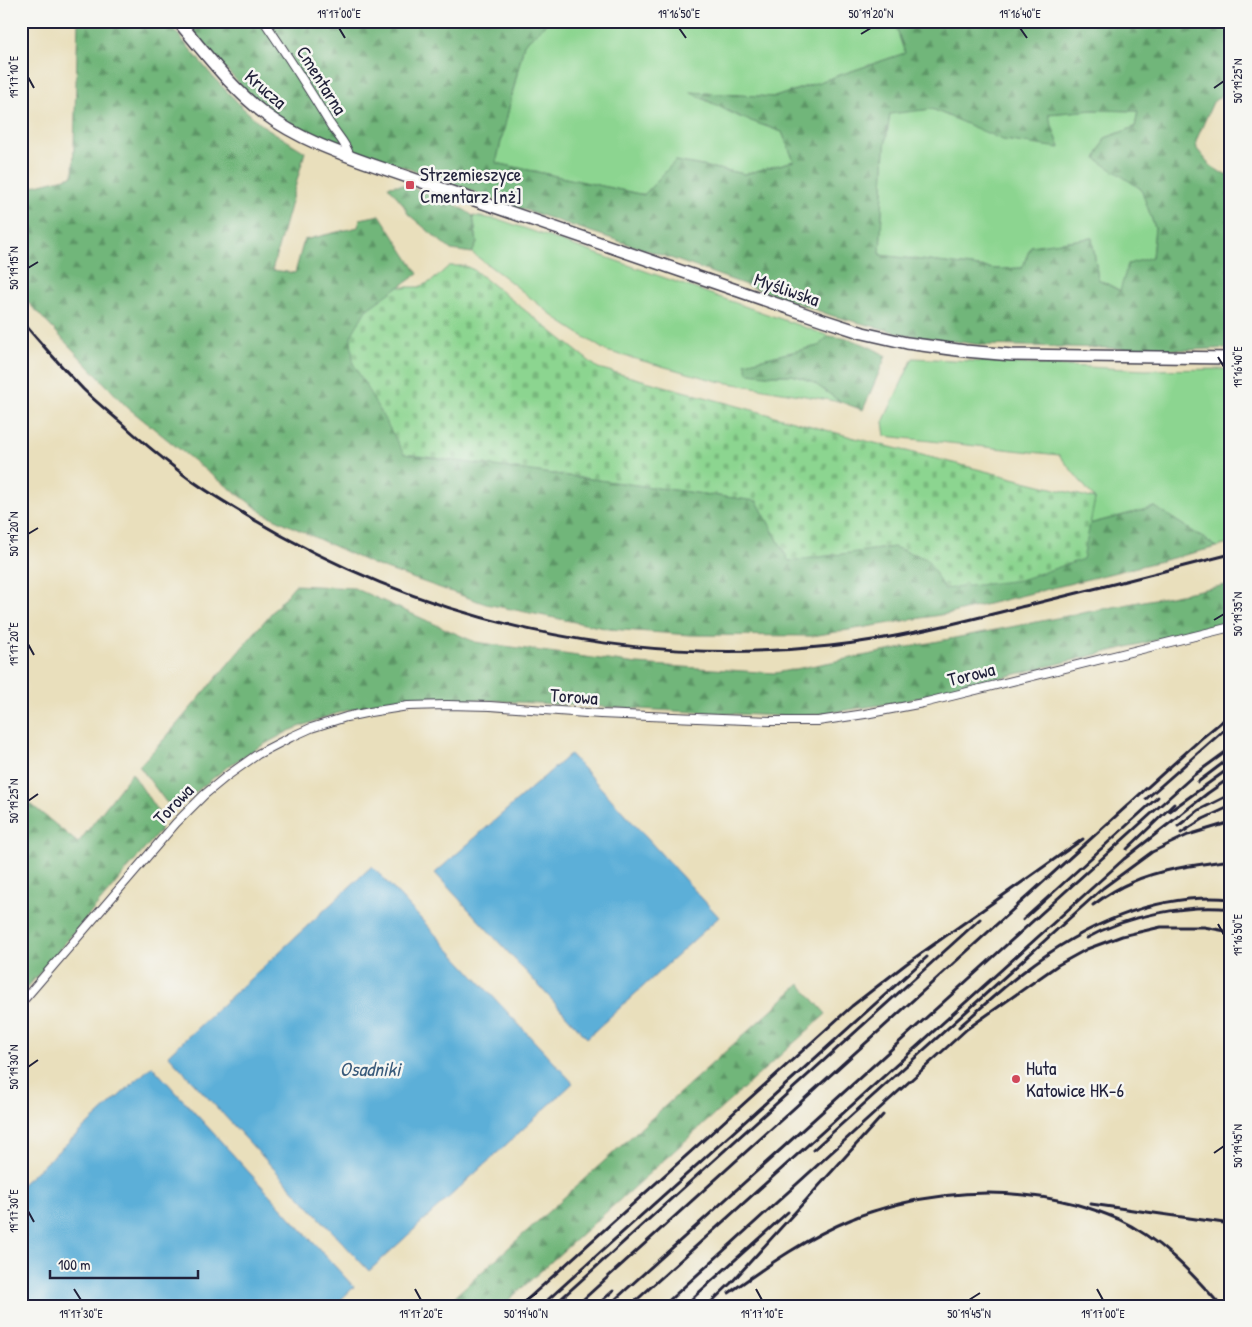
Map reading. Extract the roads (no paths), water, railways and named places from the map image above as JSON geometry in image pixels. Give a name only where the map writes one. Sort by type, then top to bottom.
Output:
[{"type":"street","name":"Krucza","points":[[178,21],[246,98],[266,114],[288,129],[311,141],[350,157]]},
{"type":"street","name":"Cmentarna","points":[[264,21],[345,144],[350,157]]},
{"type":"street","name":"Myśliwska","points":[[350,157],[823,320],[907,343],[1012,355],[1231,358]]},
{"type":"street","name":"Torowa","points":[[21,1003],[176,823],[204,795],[258,754],[291,737],[328,722],[370,712],[408,706],[447,705],[772,721],[818,721],[923,703],[1231,627]]},
{"type":"water","points":[[570,754],[719,917],[587,1038],[435,873]]},
{"type":"water","name":"Osadniki","points":[[372,866],[573,1083],[369,1271],[168,1055]]},
{"type":"water","points":[[152,1066],[354,1287],[334,1306],[21,1306],[21,1185]]},
{"type":"railway","points":[[21,320],[59,364],[96,401],[171,465],[223,501],[318,555],[387,585],[458,610],[530,630],[604,643],[678,650],[754,651],[830,646],[879,639],[953,624],[1231,554]]},
{"type":"railway","points":[[576,1306],[1203,737],[1231,714]]},
{"type":"railway","points":[[1146,799],[1231,724]]},
{"type":"railway","points":[[608,1306],[1194,775],[1231,748]]},
{"type":"railway","points":[[1198,782],[1231,757]]},
{"type":"railway","points":[[1170,811],[1231,767]]},
{"type":"railway","points":[[630,1306],[1124,859],[1231,777]]},
{"type":"railway","points":[[1178,826],[1199,810],[1231,794]]},
{"type":"railway","points":[[1023,920],[1158,797]]},
{"type":"railway","points":[[1127,849],[1174,804]]},
{"type":"railway","points":[[1181,833],[1203,819],[1231,806]]},
{"type":"railway","points":[[813,1150],[1103,888],[1152,852],[1188,835],[1231,822]]},
{"type":"railway","points":[[520,1306],[852,1006],[906,964],[1083,839]]},
{"type":"railway","points":[[1093,905],[1107,895],[1143,877],[1180,868],[1231,860]]},
{"type":"railway","points":[[959,1027],[1023,972],[1046,955],[1095,927],[1147,907],[1175,901],[1203,898],[1231,899]]},
{"type":"railway","points":[[1087,938],[1120,923],[1157,913],[1195,908],[1231,909]]},
{"type":"railway","points":[[553,1306],[980,919]]},
{"type":"railway","points":[[663,1306],[967,1029],[1058,965],[1087,949],[1122,936],[1161,927],[1204,927],[1231,932]]},
{"type":"railway","points":[[541,1306],[927,957]]},
{"type":"railway","points":[[707,1306],[731,1283],[883,1115]]},
{"type":"railway","points":[[729,1293],[804,1243],[863,1214],[921,1199],[987,1193],[1053,1199],[1118,1219],[1161,1246],[1221,1306]]},
{"type":"railway","points":[[1091,1204],[1231,1224]]},
{"type":"railway","points":[[684,1306],[788,1212]]},
{"type":"railway","points":[[596,1306],[613,1291]]},
{"type":"place","name":"Strzemieszyce Cmentarz [nż]","points":[[410,185]]},
{"type":"place","name":"Huta Katowice HK-6","points":[[1016,1079]]}]
